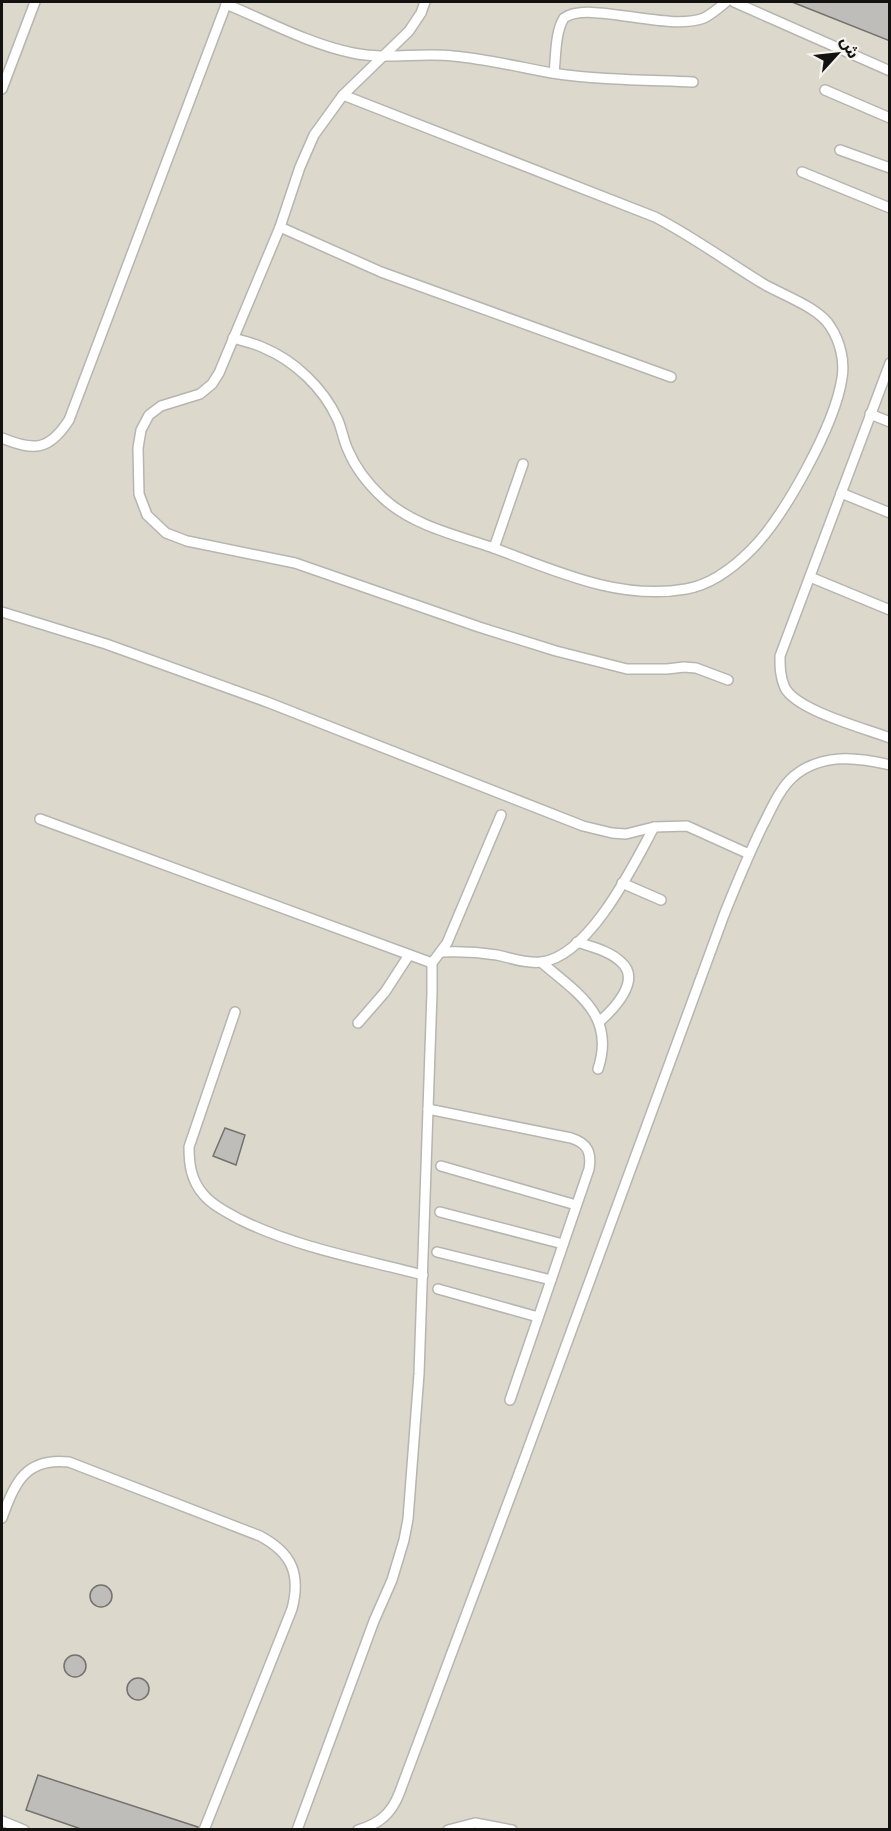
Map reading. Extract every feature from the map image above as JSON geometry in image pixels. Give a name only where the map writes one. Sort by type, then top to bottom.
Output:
[{"type":"lane","points":[[2,89],[35,2]]},
{"type":"lane","points":[[425,2],[409,30],[343,95],[314,135],[306,150],[280,227],[233,338],[224,365],[212,384],[200,394],[161,406],[149,415],[141,430],[138,448],[139,494],[147,515],[166,533],[188,541],[295,562],[479,627],[556,651],[627,669],[696,668],[728,680]]},
{"type":"lane","points":[[554,73],[559,34],[565,17],[577,8],[608,5],[672,20],[688,21],[704,18],[726,2]]},
{"type":"lane","points":[[734,2],[890,71]]},
{"type":"lane","points":[[2,438],[20,445],[35,447],[51,442],[60,434],[69,420],[226,3],[327,46],[354,54],[383,57],[432,53],[554,73],[693,82]]},
{"type":"lane","points":[[825,90],[890,118]]},
{"type":"lane","points":[[233,338],[266,348],[295,366],[319,390],[337,419],[348,451],[364,477],[384,499],[408,516],[576,578],[624,590],[653,593],[690,589],[724,574],[752,549],[786,503],[815,452],[843,376],[841,349],[830,324],[809,308],[764,284],[665,222],[343,95]]},
{"type":"lane","points":[[840,150],[890,168]]},
{"type":"lane","points":[[802,172],[890,208]]},
{"type":"lane","points":[[280,227],[381,272],[671,377]]},
{"type":"lane","points":[[890,363],[780,656],[780,673],[786,689],[797,701],[812,709],[890,738]]},
{"type":"lane","points":[[870,414],[890,422]]},
{"type":"lane","points":[[494,549],[523,464]]},
{"type":"lane","points":[[841,493],[890,513]]},
{"type":"lane","points":[[810,577],[890,610]]},
{"type":"lane","points":[[2,612],[106,644],[267,702],[583,826],[612,834],[639,832],[654,827],[687,826],[749,854]]},
{"type":"lane","points":[[358,1830],[374,1825],[385,1817],[394,1806],[399,1794],[724,915],[749,854],[774,803],[794,776],[812,765],[829,759],[849,758],[890,765]]},
{"type":"lane","points":[[297,1830],[374,1621],[392,1581],[405,1540],[412,1487],[419,1374],[432,963],[447,943],[501,815]]},
{"type":"lane","points":[[40,819],[432,963]]},
{"type":"lane","points":[[441,952],[479,952],[541,962],[561,955],[578,942],[609,905],[654,827]]},
{"type":"lane","points":[[622,883],[661,900]]},
{"type":"lane","points":[[578,942],[612,955],[626,967],[628,974],[626,989],[599,1022]]},
{"type":"lane","points":[[358,1023],[385,992],[409,955]]},
{"type":"lane","points":[[541,962],[580,995],[599,1022],[604,1038],[603,1054],[598,1069]]},
{"type":"lane","points":[[235,1012],[189,1147],[189,1164],[194,1180],[204,1195],[217,1206],[276,1235],[423,1275]]},
{"type":"lane","points":[[428,1109],[579,1141],[586,1145],[590,1152],[591,1160],[510,1400]]},
{"type":"lane","points":[[441,1166],[576,1205]]},
{"type":"lane","points":[[440,1212],[563,1244]]},
{"type":"lane","points":[[437,1252],[551,1280]]},
{"type":"lane","points":[[438,1289],[538,1317]]},
{"type":"lane","points":[[2,1518],[11,1491],[29,1469],[48,1462],[69,1462],[260,1536],[276,1544],[288,1558],[296,1583],[292,1609],[204,1830]]},
{"type":"lane","points":[[2,1821],[24,1830]]},
{"type":"lane","points":[[448,1830],[476,1823],[512,1830]]},
{"type":"shaded area","points":[[2,2],[889,2],[889,1829],[2,1829]]},
{"type":"building","points":[[792,2],[890,2],[890,41]]},
{"type":"building","points":[[225,1128],[245,1135],[236,1165],[213,1156]]},
{"type":"building","points":[[101,1585],[109,1588],[112,1596],[109,1604],[101,1607],[93,1604],[90,1596],[93,1588]]},
{"type":"building","points":[[75,1655],[83,1658],[86,1666],[83,1674],[75,1677],[67,1674],[64,1666],[67,1658]]},
{"type":"building","points":[[138,1678],[146,1681],[149,1689],[146,1697],[138,1700],[130,1697],[127,1689],[130,1681]]},
{"type":"building","points":[[38,1775],[198,1827],[197,1830],[84,1830],[26,1810]]}]
